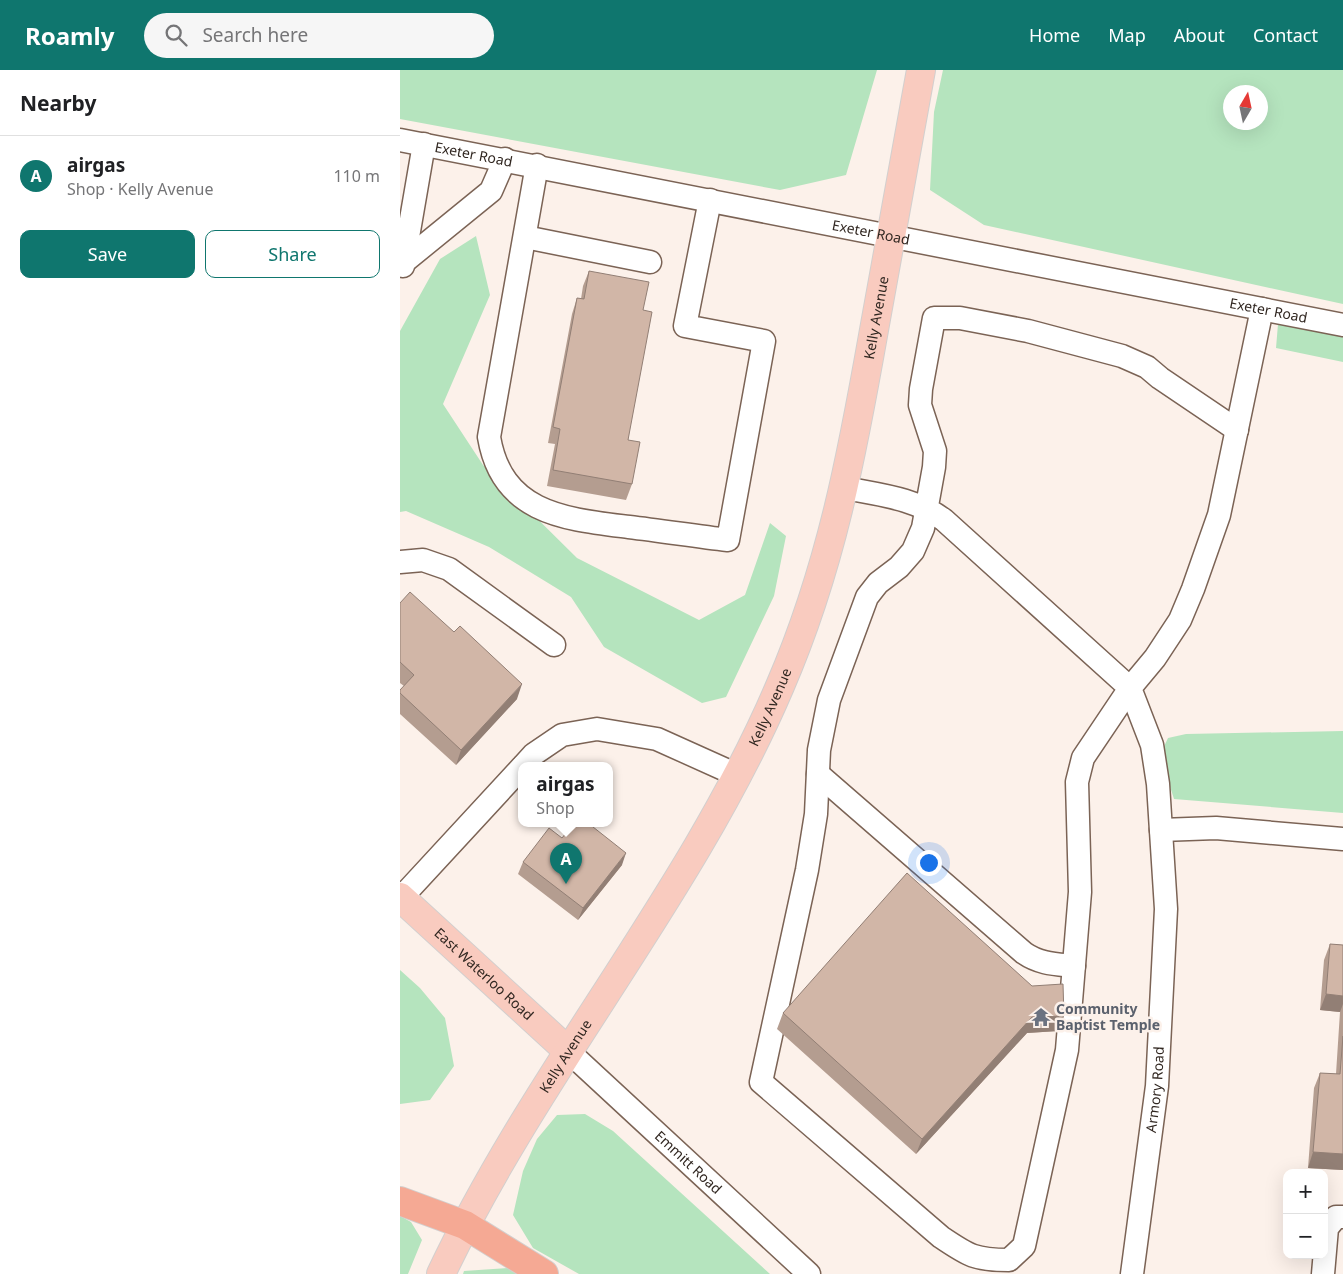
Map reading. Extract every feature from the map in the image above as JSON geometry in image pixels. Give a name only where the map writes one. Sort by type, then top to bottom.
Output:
[{"type":"highway","points":[[400,1201],[465,1225],[544,1274]]},
{"type":"main road","name":"Kelly Avenue","points":[[442,1274],[465,1225],[568,1050],[654,916],[737,775],[779,688],[797,644],[823,570],[845,488],[921,70]]},
{"type":"main road","name":"East Waterloo Road","points":[[400,897],[568,1050]]},
{"type":"street","name":"Exeter Road","points":[[400,140],[506,159],[1343,325]]},
{"type":"street","points":[[403,267],[424,144]]},
{"type":"street","points":[[403,267],[490,191],[506,159]]},
{"type":"street","points":[[537,166],[489,437],[492,458],[507,482],[526,500],[552,515],[590,522],[728,540],[764,341],[685,326],[710,200]]},
{"type":"street","points":[[524,237],[650,262]]},
{"type":"street","points":[[1238,430],[1147,367],[1122,356],[1028,331],[960,318],[934,318],[920,405],[935,451],[923,528],[913,551],[899,568],[878,582],[867,597],[829,700],[819,750],[816,814],[807,870],[761,1082],[941,1237],[969,1256],[1010,1260],[1024,1246],[1067,1050],[1080,884],[1076,782],[1083,758],[1130,688],[1155,658],[1170,636],[1180,620],[1193,589],[1219,515],[1238,430],[1262,309]]},
{"type":"street","points":[[845,488],[902,499],[927,507],[944,520],[1130,688]]},
{"type":"street","points":[[400,562],[424,560],[449,569],[554,645]]},
{"type":"street","name":"Armory Road","points":[[1130,688],[1150,738],[1158,784],[1166,909],[1157,1086],[1132,1274]]},
{"type":"street","points":[[527,762],[534,754],[562,735],[597,729],[657,738],[737,775]]},
{"type":"street","points":[[400,897],[518,771]]},
{"type":"street","points":[[818,774],[1024,953],[1035,960],[1047,964],[1074,966]]},
{"type":"street","points":[[1161,830],[1216,828],[1343,839]]},
{"type":"street","name":"Emmitt Road","points":[[568,1050],[809,1274]]},
{"type":"street","points":[[1323,1274],[1326,1228],[1336,1217],[1343,1217]]},
{"type":"green space","points":[[400,70],[877,70],[846,175],[780,190],[400,119]]},
{"type":"green space","points":[[943,70],[1343,70],[1343,304],[984,225],[930,190],[934,112]]},
{"type":"green space","points":[[476,236],[490,295],[443,404],[483,465],[577,558],[699,620],[745,595],[770,523],[786,536],[774,596],[726,697],[702,703],[604,647],[571,597],[489,547],[406,511],[400,512],[400,331],[440,259]]},
{"type":"green space","points":[[1278,324],[1343,336],[1343,362],[1276,348]]},
{"type":"green space","points":[[1343,731],[1343,813],[1174,799],[1160,755],[1168,738],[1186,734]]},
{"type":"green space","points":[[400,970],[420,988],[445,1018],[454,1066],[430,1100],[400,1104]]},
{"type":"green space","points":[[585,1114],[613,1131],[770,1274],[579,1274],[533,1248],[513,1215],[523,1171],[537,1139],[557,1115]]},
{"type":"green space","points":[[400,1216],[411,1222],[422,1240],[408,1274],[400,1274]]},
{"type":"green space","points":[[508,1268],[518,1274],[463,1274],[464,1271]]},
{"type":"building","points":[[589,271],[649,282],[643,310],[652,312],[628,440],[640,442],[632,484],[553,470],[560,429],[553,427],[577,298],[584,299]]},
{"type":"building","points":[[410,592],[454,632],[460,626],[522,684],[461,750],[400,693],[400,690],[414,675],[400,662],[400,603]]},
{"type":"building","points":[[571,827],[593,827],[626,853],[583,908],[523,862],[549,828],[562,838]]},
{"type":"building","points":[[907,873],[1032,986],[1063,984],[1064,1016],[1032,1017],[922,1139],[783,1013]]},
{"type":"building","points":[[1330,944],[1343,945],[1343,996],[1326,994]]},
{"type":"building","points":[[1343,1036],[1343,1154],[1313,1152],[1320,1073],[1340,1074]]},
{"type":"place","name":"airgas","points":[[566,884]]},
{"type":"place","name":"Community Baptist Temple","points":[[1041,1017]]}]
